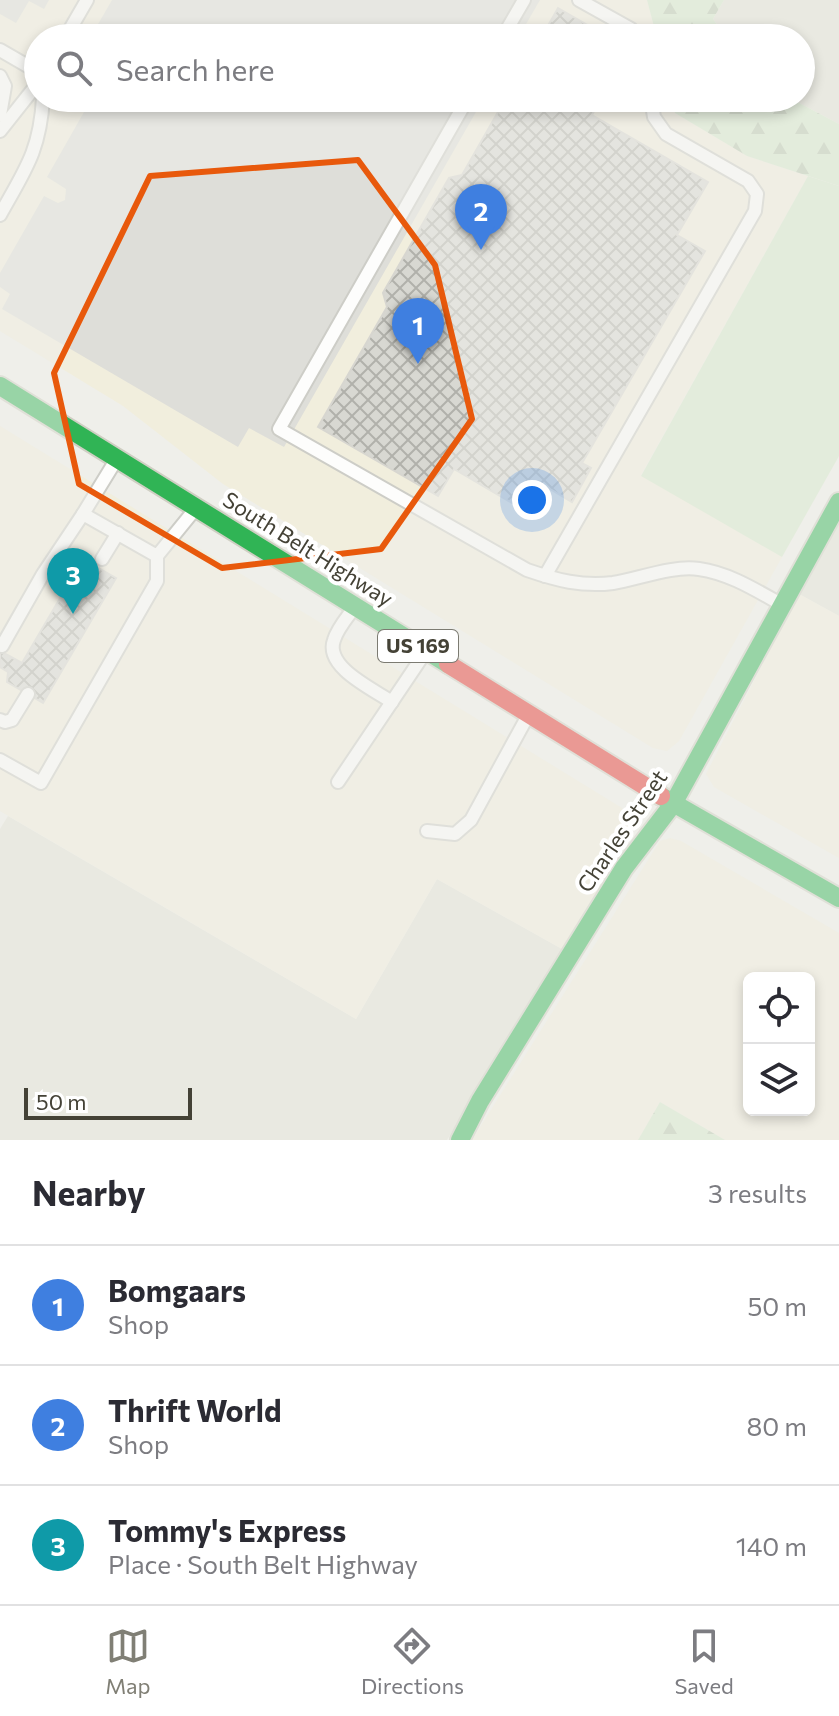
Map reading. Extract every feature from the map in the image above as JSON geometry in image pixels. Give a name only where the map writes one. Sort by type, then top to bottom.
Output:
[{"type":"main road","name":"South Belt Highway","points":[[0,386],[673,804],[839,898]]},
{"type":"main road","name":"Charles Street","points":[[460,1140],[480,1101],[624,868],[673,804],[839,502]]},
{"type":"lane","points":[[73,24],[87,0]]},
{"type":"lane","points":[[510,24],[524,0]]},
{"type":"lane","points":[[579,0],[622,24]]},
{"type":"lane","points":[[0,50],[24,64]]},
{"type":"lane","points":[[0,76],[5,86],[0,115]]},
{"type":"lane","points":[[0,131],[24,101]]},
{"type":"lane","points":[[0,213],[33,156],[42,112]]},
{"type":"lane","points":[[460,112],[279,429],[527,570],[565,583],[610,583],[696,568],[746,584],[782,604]]},
{"type":"lane","points":[[545,576],[755,211],[757,194],[748,181],[666,134],[653,112]]},
{"type":"lane","points":[[2,646],[43,574],[117,459]]},
{"type":"lane","points":[[0,760],[41,783],[157,581],[157,556],[196,508]]},
{"type":"lane","points":[[83,514],[157,556]]},
{"type":"lane","points":[[102,559],[118,533]]},
{"type":"lane","points":[[354,606],[333,641],[333,654],[338,665],[392,702]]},
{"type":"lane","points":[[338,782],[426,651]]},
{"type":"lane","points":[[0,720],[12,720],[28,694]]},
{"type":"lane","points":[[427,831],[455,834],[471,820],[528,715]]},
{"type":"highlighted area","points":[[358,160],[435,265],[472,419],[381,549],[222,568],[79,484],[54,373],[150,176]]},
{"type":"shaded area","points":[[0,0],[647,0],[653,24],[24,24],[24,112],[675,112],[747,156],[808,176],[641,475],[782,557],[679,741],[667,751],[653,748],[223,484],[123,406],[0,331]]},
{"type":"shaded area","points":[[0,0],[49,0],[44,9],[29,1],[16,23],[0,14]]},
{"type":"shaded area","points":[[112,0],[540,0],[526,24],[98,24]]},
{"type":"shaded area","points":[[724,0],[839,0],[839,124],[815,111],[815,24],[717,24],[713,19]]},
{"type":"shaded area","points":[[84,112],[476,112],[284,447],[249,428],[238,447],[2,309],[10,294],[0,287],[0,273],[44,196],[58,203],[65,200],[66,189],[47,177]]},
{"type":"shaded area","points":[[0,426],[622,808],[630,821],[630,836],[562,949],[437,879],[356,1019],[0,811]]},
{"type":"shaded area","points":[[839,522],[839,616],[799,594]]},
{"type":"shaded area","points":[[799,594],[839,616],[839,858],[714,787],[706,774]]},
{"type":"shaded area","points":[[8,816],[356,1019],[437,879],[562,949],[447,1140],[0,1140],[0,829]]},
{"type":"shaded area","points":[[670,838],[681,841],[839,933],[839,1140],[725,1140],[660,1102],[638,1140],[472,1140],[660,841]]},
{"type":"green space","points":[[647,0],[724,0],[713,19],[717,24],[653,24]]},
{"type":"green space","points":[[815,111],[839,124],[839,186],[747,156],[675,113]]},
{"type":"green space","points":[[808,176],[839,186],[839,456],[782,557],[641,476]]},
{"type":"green space","points":[[660,1102],[725,1140],[638,1140]]},
{"type":"building","points":[[558,8],[586,24],[549,24]]},
{"type":"building","points":[[498,112],[594,112],[592,115],[708,182],[677,235],[705,251],[582,463],[591,468],[572,502],[540,483],[524,510],[454,469],[438,496],[318,427],[387,307],[383,293],[449,178],[462,175]]},
{"type":"building","points":[[83,559],[116,578],[43,703],[7,682],[8,672],[0,667],[0,651],[22,663]]},
{"type":"traffic: fast","points":[[0,386],[448,664]]},
{"type":"traffic: fast","points":[[460,1140],[480,1101],[624,868],[673,804],[839,502]]},
{"type":"traffic: fast","points":[[661,796],[839,898]]},
{"type":"traffic: jam","points":[[448,664],[661,796]]},
{"type":"place","name":"Thrift World","points":[[481,250]]},
{"type":"place","name":"Bomgaars","points":[[418,364]]},
{"type":"place","name":"Tommy's Express","points":[[73,614]]}]
